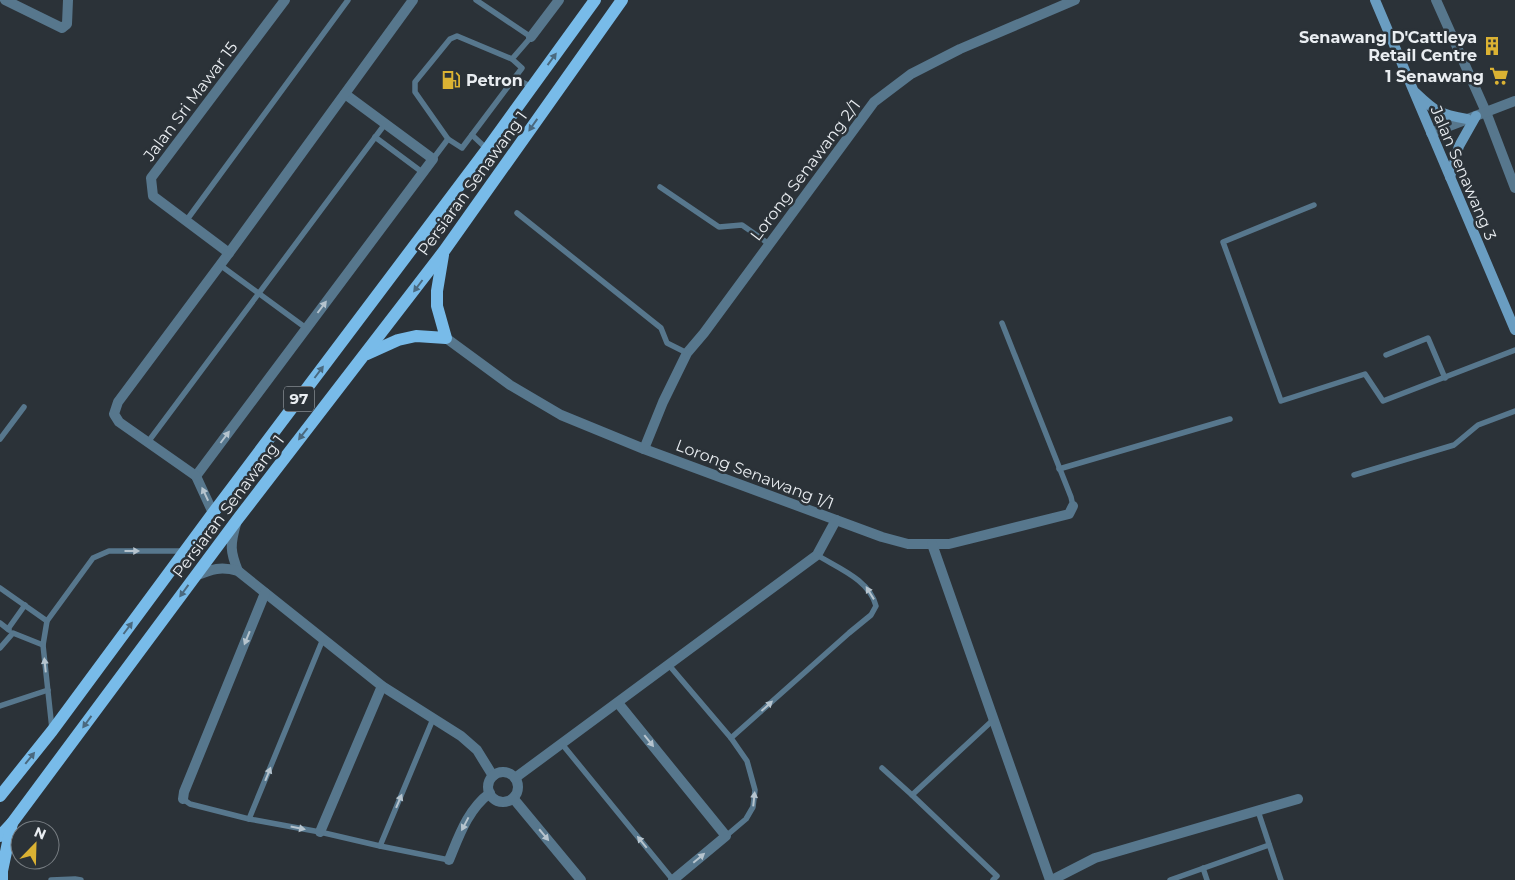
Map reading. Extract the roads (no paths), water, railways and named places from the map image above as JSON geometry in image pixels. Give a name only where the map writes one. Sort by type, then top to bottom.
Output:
[{"type":"main road","name":"Persiaran Senawang 1","points":[[0,796],[52,731],[213,513],[487,149],[595,0]]},
{"type":"main road","name":"Persiaran Senawang 1","points":[[14,820],[237,520],[444,251],[622,0]]},
{"type":"main road","points":[[366,354],[398,340],[416,336],[446,338],[437,306],[437,290],[444,251]]},
{"type":"main road","name":"Persiaran Senawang 1","points":[[0,836],[10,825]]},
{"type":"main road","points":[[2,880],[10,833]]},
{"type":"street","points":[[5,0],[62,28],[67,24],[68,0]]},
{"type":"street","name":"Jalan Sri Mawar 15","points":[[229,253],[152,196],[151,178],[285,0]]},
{"type":"street","points":[[213,513],[196,476],[119,422],[114,414],[118,402],[413,0]]},
{"type":"street","points":[[532,38],[559,0]]},
{"type":"street","name":"Lorong Senawang 2/1","points":[[644,448],[663,402],[687,354],[874,102],[911,74],[960,49],[1075,0]]},
{"type":"street","name":"Jalan Senawang 3","points":[[1375,0],[1515,330]]},
{"type":"street","points":[[1436,0],[1476,116],[1511,167],[1515,188]]},
{"type":"street","points":[[1413,90],[1434,110],[1445,115],[1476,116]]},
{"type":"street","points":[[196,476],[432,158],[345,94]]},
{"type":"street","points":[[1432,133],[1515,101]]},
{"type":"street","points":[[1450,177],[1459,146],[1476,116]]},
{"type":"street","name":"Lorong Senawang 1/1","points":[[446,338],[510,385],[561,415],[836,520],[882,537],[908,544],[949,544],[1069,514],[1073,506]]},
{"type":"street","points":[[237,520],[231,542],[232,555],[238,571]]},
{"type":"street","points":[[515,778],[816,555],[836,520]]},
{"type":"street","points":[[932,544],[1051,880],[1095,858],[1298,799]]},
{"type":"street","points":[[195,576],[221,568],[238,571],[382,686],[461,736],[477,750],[493,776]]},
{"type":"street","points":[[183,799],[184,792],[265,593]]},
{"type":"street","points":[[320,832],[382,686]]},
{"type":"street","points":[[618,703],[726,836],[673,880]]},
{"type":"street","points":[[502,772],[515,778],[518,786],[515,795],[504,801],[496,800],[490,793],[488,784],[493,776],[502,772]]},
{"type":"street","points":[[449,860],[466,820],[485,796],[490,793]]},
{"type":"street","points":[[512,798],[581,880]]},
{"type":"lane","points":[[186,221],[348,0]]},
{"type":"lane","points":[[476,0],[532,38],[512,59]]},
{"type":"lane","points":[[457,36],[512,59],[522,68],[462,148],[448,139],[415,92],[415,82],[450,39],[457,36]]},
{"type":"lane","points":[[514,78],[532,87]]},
{"type":"lane","points":[[148,442],[385,124]]},
{"type":"lane","points":[[472,135],[487,149]]},
{"type":"lane","points":[[375,137],[422,172]]},
{"type":"lane","points":[[432,158],[448,139]]},
{"type":"lane","points":[[660,188],[719,227],[742,225],[769,244]]},
{"type":"lane","points":[[1314,205],[1222,242],[1281,402],[1366,374],[1383,400],[1515,350]]},
{"type":"lane","points":[[517,213],[660,328],[667,343],[687,354]]},
{"type":"lane","points":[[220,265],[306,328]]},
{"type":"lane","points":[[1002,322],[1073,506]]},
{"type":"lane","points":[[1386,355],[1428,338],[1445,378]]},
{"type":"lane","points":[[0,439],[24,407]]},
{"type":"lane","points":[[1354,475],[1454,444],[1478,425],[1515,411]]},
{"type":"lane","points":[[1059,469],[1230,420]]},
{"type":"lane","points":[[52,731],[42,645],[47,621],[93,558],[110,551],[185,551]]},
{"type":"lane","points":[[731,738],[848,633],[871,615],[876,606],[873,597],[865,586],[850,574],[816,555]]},
{"type":"lane","points":[[0,588],[47,621]]},
{"type":"lane","points":[[0,648],[24,605]]},
{"type":"lane","points":[[0,623],[10,630],[42,645]]},
{"type":"lane","points":[[249,819],[323,639]]},
{"type":"lane","points":[[668,664],[731,738],[747,761],[755,790],[753,807],[746,818],[726,836]]},
{"type":"lane","points":[[0,706],[48,690]]},
{"type":"lane","points":[[380,846],[434,719]]},
{"type":"lane","points":[[912,795],[994,720]]},
{"type":"lane","points":[[562,744],[673,880]]},
{"type":"lane","points":[[882,768],[997,876],[993,880]]},
{"type":"lane","points":[[183,799],[190,804],[249,819],[320,832],[449,860]]},
{"type":"lane","points":[[1258,810],[1281,880]]},
{"type":"lane","points":[[1170,880],[1270,845]]},
{"type":"lane","points":[[1203,868],[1207,880]]},
{"type":"lane","points":[[51,880],[81,880]]},
{"type":"place","name":"Senawang D'Cattleya Retail Centre","points":[[1492,46]]},
{"type":"place","name":"1 Senawang","points":[[1499,76]]},
{"type":"place","name":"Petron","points":[[451,80]]}]
